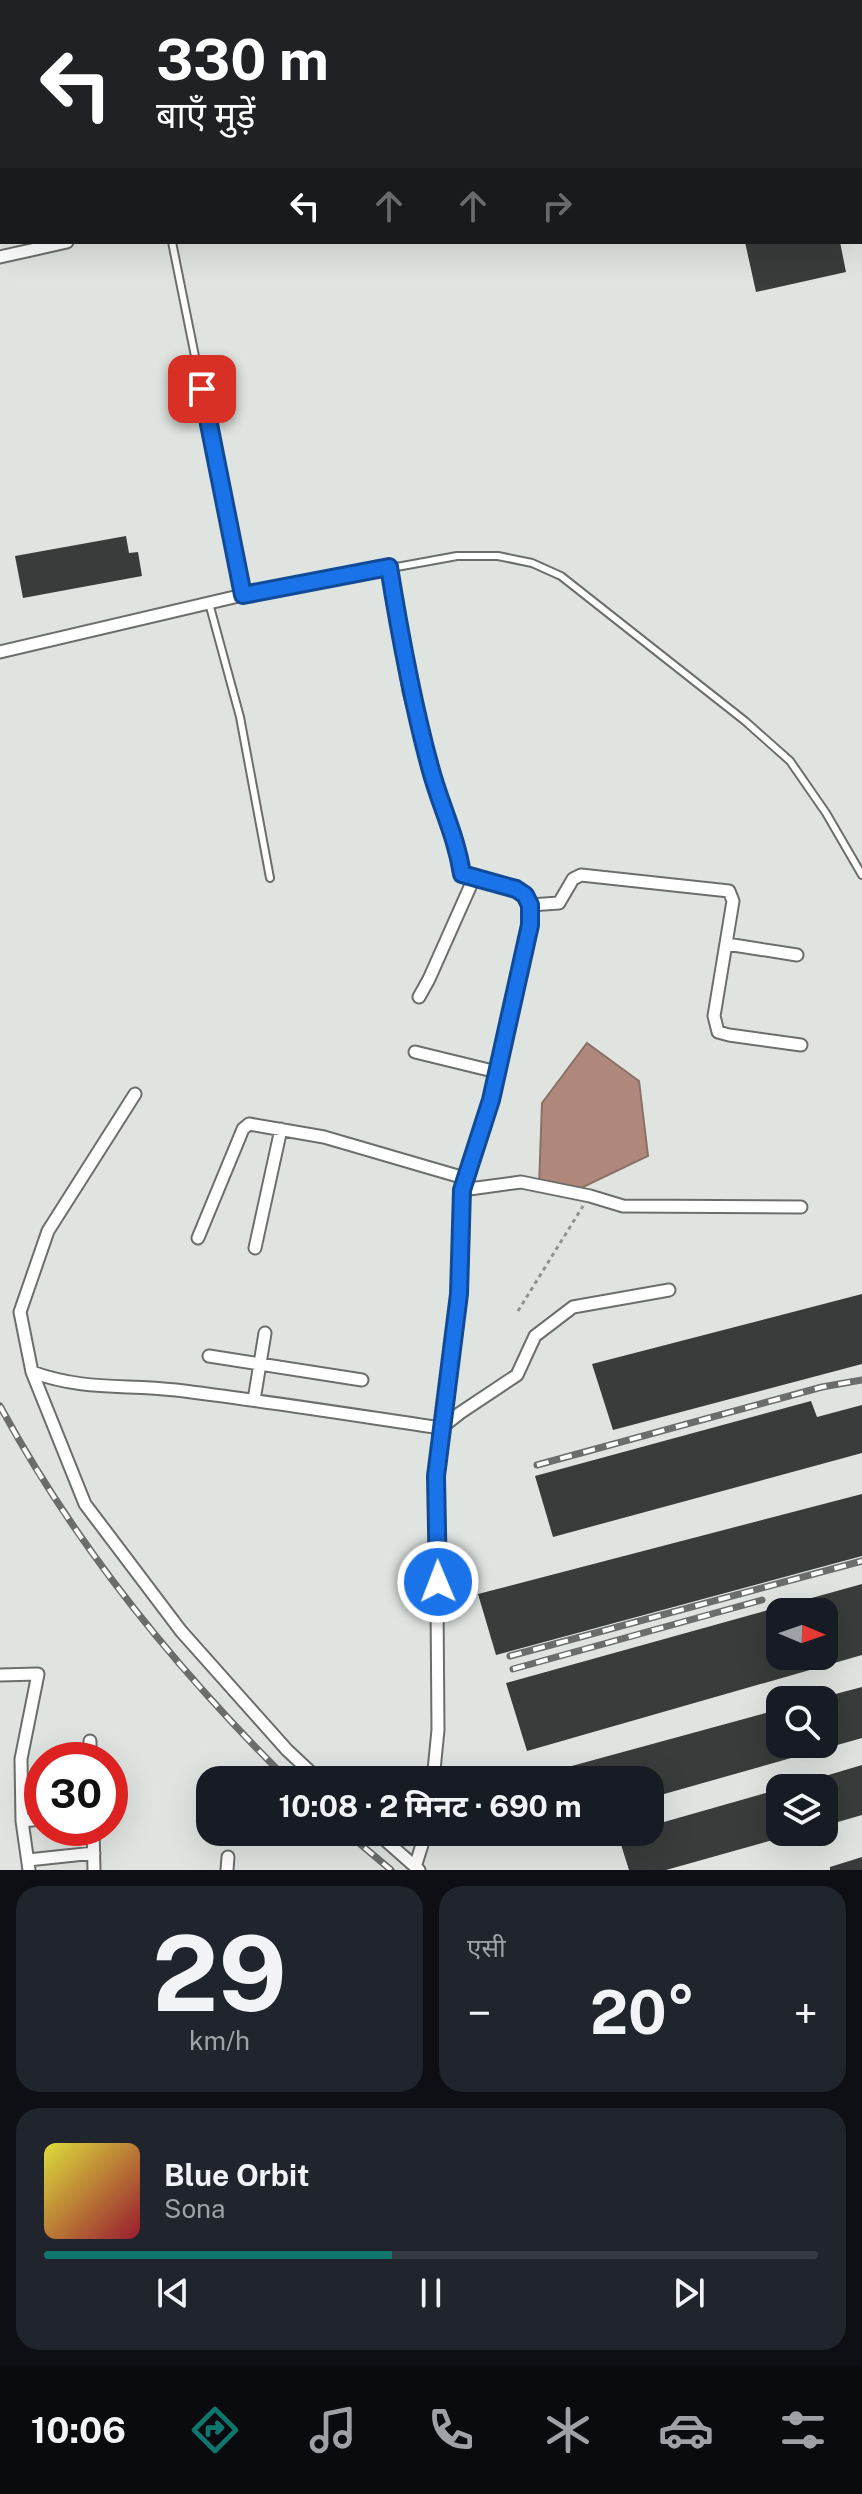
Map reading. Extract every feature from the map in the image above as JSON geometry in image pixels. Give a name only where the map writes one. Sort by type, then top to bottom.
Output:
[{"type":"street","points":[[0,257],[58,244]]},
{"type":"street","points":[[389,567],[409,691],[435,789],[458,846],[462,874],[516,889],[525,895],[530,905],[523,966],[465,1185],[459,1294],[436,1476],[438,1715],[434,1766]]},
{"type":"street","points":[[0,652],[243,595]]},
{"type":"street","points":[[530,905],[559,903],[573,879],[581,875],[729,891],[733,896],[714,1016],[718,1032],[801,1045]]},
{"type":"street","points":[[419,997],[474,878]]},
{"type":"street","points":[[727,944],[797,955]]},
{"type":"street","points":[[415,1052],[497,1072]]},
{"type":"street","points":[[135,1094],[48,1231],[20,1312],[32,1372],[85,1504],[181,1631],[304,1766]]},
{"type":"street","points":[[198,1238],[243,1129],[254,1123],[338,1141],[465,1185],[521,1182],[623,1206],[801,1207]]},
{"type":"street","points":[[255,1248],[281,1129]]},
{"type":"street","points":[[32,1372],[59,1382],[171,1390],[441,1428],[517,1375],[535,1336],[573,1307],[669,1290]]},
{"type":"street","points":[[254,1400],[265,1333]]},
{"type":"street","points":[[209,1356],[362,1380]]},
{"type":"street","points":[[0,1675],[38,1674],[21,1759],[22,1821],[28,1865],[94,1853]]},
{"type":"street","points":[[94,1846],[94,1870]]},
{"type":"street","points":[[392,1846],[417,1869],[423,1846]]},
{"type":"lane","points":[[172,244],[243,595],[457,556],[498,556],[532,563],[561,576],[745,721],[790,761],[826,813],[862,875]]},
{"type":"lane","points":[[209,603],[240,717],[270,878]]},
{"type":"path","points":[[518,1311],[590,1196]]},
{"type":"shaded area","points":[[587,1043],[639,1081],[648,1156],[581,1188],[539,1186],[542,1103]]},
{"type":"building","points":[[745,244],[840,244],[846,272],[756,292]]},
{"type":"building","points":[[126,536],[129,553],[138,552],[142,576],[23,598],[15,556]]},
{"type":"building","points":[[862,1294],[862,1364],[613,1430],[592,1364]]},
{"type":"building","points":[[811,1401],[817,1417],[862,1405],[862,1453],[553,1537],[535,1476]]},
{"type":"building","points":[[862,1494],[862,1556],[496,1655],[478,1594]]},
{"type":"building","points":[[862,1584],[862,1655],[838,1662],[838,1598],[812,1598]]},
{"type":"building","points":[[766,1611],[766,1670],[810,1670],[527,1751],[506,1683]]},
{"type":"building","points":[[862,1687],[862,1738],[838,1745],[838,1693]]},
{"type":"building","points":[[766,1713],[766,1758],[791,1758],[664,1794],[664,1766],[572,1766]]},
{"type":"building","points":[[862,1765],[862,1815],[838,1822],[838,1774],[832,1774]]},
{"type":"building","points":[[766,1793],[766,1842],[666,1870],[629,1870],[621,1846],[664,1846],[664,1822]]},
{"type":"building","points":[[862,1857],[862,1870],[830,1870],[830,1867]]},
{"type":"railway","points":[[537,1465],[822,1387],[862,1380]]},
{"type":"railway","points":[[0,1406],[61,1507],[130,1604],[206,1694],[274,1766]]},
{"type":"railway","points":[[510,1656],[862,1561]]},
{"type":"railway","points":[[513,1669],[762,1600]]},
{"type":"railway","points":[[363,1846],[391,1870]]},
{"type":"route","points":[[202,389],[243,595],[389,567],[409,691],[435,789],[458,846],[462,874],[516,889],[525,895],[530,905],[523,966],[491,1100],[462,1190],[459,1294],[436,1476],[438,1582]]}]
